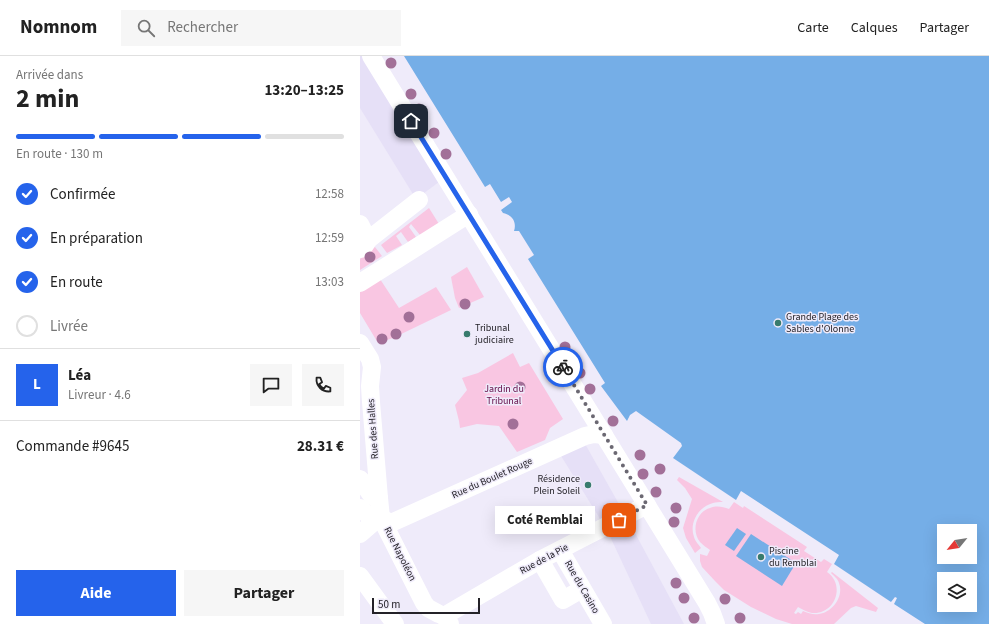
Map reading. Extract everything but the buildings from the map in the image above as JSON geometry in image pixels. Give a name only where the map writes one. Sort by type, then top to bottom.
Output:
[{"type":"street","points":[[371,56],[707,603],[716,623]]},
{"type":"street","points":[[360,224],[364,245],[418,200]]},
{"type":"street","points":[[360,283],[469,214]]},
{"type":"street","name":"Rue des Halles","points":[[360,343],[370,359],[372,367],[365,389],[371,402],[379,498],[378,519]]},
{"type":"street","name":"Rue du Boulet Rouge","points":[[378,519],[392,523],[585,436],[604,434]]},
{"type":"street","points":[[360,479],[372,496],[379,498]]},
{"type":"street","name":"Rue de la Pie","points":[[440,619],[540,560],[647,505]]},
{"type":"street","points":[[360,508],[378,519],[360,534]]},
{"type":"street","name":"Rue Napoléon","points":[[378,519],[424,603],[440,619]]},
{"type":"street","name":"Rue du Casino","points":[[560,550],[603,624]]},
{"type":"street","points":[[540,560],[562,600],[582,589]]},
{"type":"street","points":[[360,576],[365,595],[395,624]]},
{"type":"shaded area","points":[[360,56],[367,56],[443,179],[416,199],[360,108]]},
{"type":"shaded area","points":[[584,442],[684,624],[651,624],[607,530],[558,451]]},
{"type":"green space","points":[[429,208],[439,224],[420,235],[411,224],[409,227],[416,237],[408,242],[401,232],[396,236],[402,245],[387,253],[381,245]]},
{"type":"green space","points":[[375,247],[382,256],[360,270],[360,259]]},
{"type":"green space","points":[[467,267],[484,297],[459,308],[455,298],[451,277]]},
{"type":"green space","points":[[378,276],[399,308],[436,287],[451,310],[393,338],[378,343],[360,313],[360,287]]},
{"type":"green space","name":"Jardin du Tribunal","points":[[513,353],[520,367],[529,363],[563,419],[550,428],[545,440],[517,452],[499,426],[477,424],[460,428],[455,405],[467,390],[462,378],[478,373]]},
{"type":"green space","points":[[679,477],[723,502],[715,502],[708,505],[696,516],[693,532],[695,540],[701,548],[695,553],[686,538],[683,528],[692,499],[685,488],[677,480]]},
{"type":"green space","name":"Piscine du Remblai","points":[[734,502],[743,508],[744,506],[807,547],[804,551],[821,562],[824,559],[832,564],[827,572],[833,578],[837,591],[832,604],[827,609],[820,612],[812,613],[798,607],[794,613],[796,614],[798,612],[801,614],[803,611],[813,614],[819,614],[824,613],[833,607],[839,598],[840,588],[836,578],[831,573],[832,572],[878,608],[876,612],[856,606],[851,608],[834,624],[792,624],[776,619],[751,607],[724,590],[702,567],[700,554],[707,556],[710,550],[697,538],[696,522],[701,513],[705,510],[718,506],[729,509]]},
{"type":"water","name":"Grande Plage des Sables d'Olonne","points":[[404,56],[989,56],[989,624],[925,624],[894,604],[897,598],[895,597],[891,602],[834,564],[839,555],[741,491],[736,500],[673,458],[682,446],[681,443],[636,411],[630,415],[627,421],[601,386],[605,383],[528,259],[534,255],[519,231],[514,231],[515,225],[513,219],[501,210],[512,202],[509,197],[501,202],[490,184],[485,187]]},
{"type":"water","points":[[737,528],[746,534],[734,551],[725,545]]},
{"type":"water","points":[[751,534],[796,563],[782,586],[736,556]]},
{"type":"way so far","points":[[563,367],[647,505],[619,520]]},
{"type":"place","name":"Grande Plage des Sables d'Olonne","points":[[778,323]]},
{"type":"place","name":"Tribunal judiciaire","points":[[467,334]]},
{"type":"place","name":"Résidence Plein Soleil","points":[[588,485]]},
{"type":"place","name":"Coté Remblai","points":[[619,520]]},
{"type":"place","name":"Piscine du Remblai","points":[[761,557]]},
{"type":"route","points":[[411,121],[563,367]]}]
